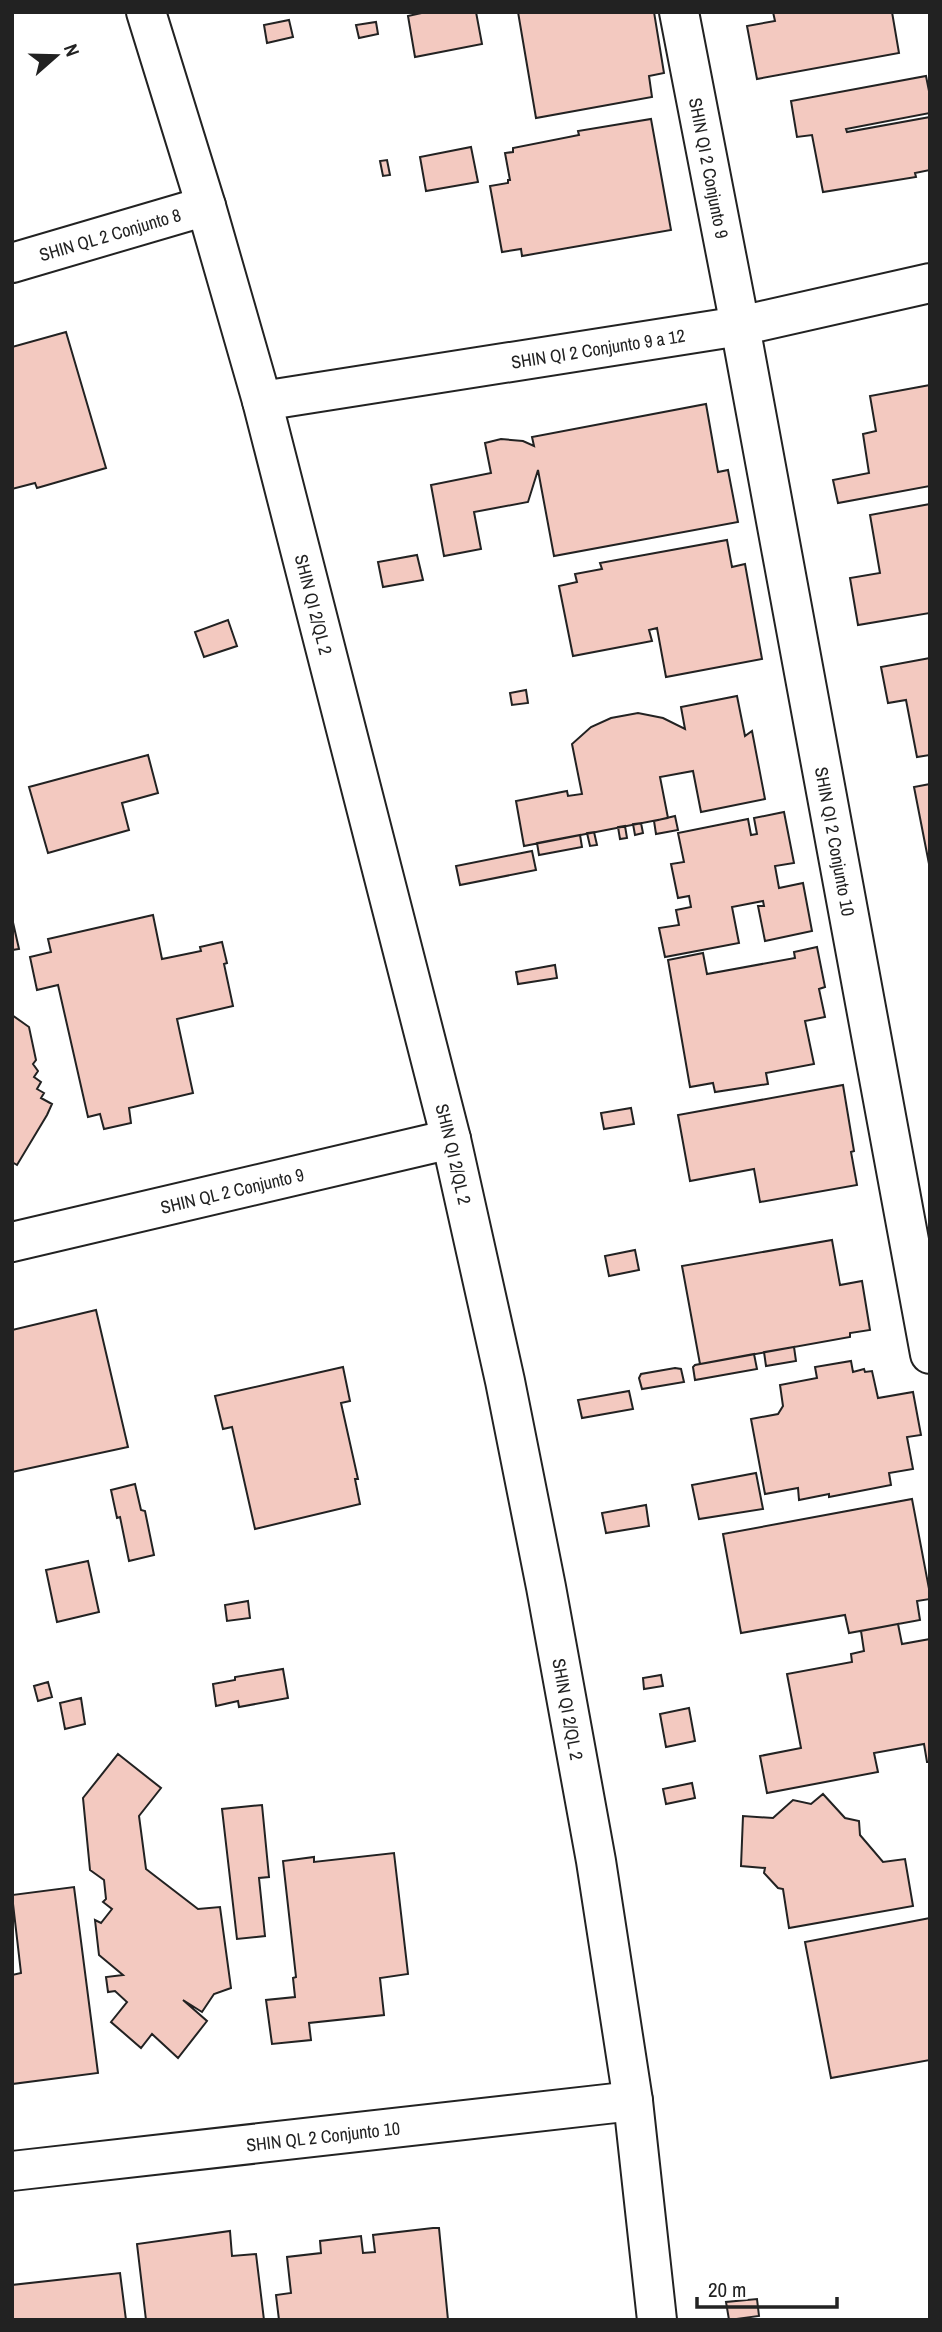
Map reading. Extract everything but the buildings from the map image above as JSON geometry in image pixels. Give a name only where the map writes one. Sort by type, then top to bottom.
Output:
[{"type":"street","name":"SHIN QI 2/QL 2","points":[[146,12],[262,401],[451,1139],[505,1381],[549,1601],[596,1861],[633,2101],[657,2320]]},
{"type":"street","name":"SHIN QI 2 Conjunto 9","points":[[679,12],[740,326]]},
{"type":"street","name":"SHIN QL 2 Conjunto 8","points":[[12,263],[206,206]]},
{"type":"street","name":"SHIN QI 2 Conjunto 9 a 12","points":[[262,401],[740,326],[930,282]]},
{"type":"street","name":"SHIN QI 2 Conjunto 10","points":[[740,326],[930,1354]]},
{"type":"street","name":"SHIN QL 2 Conjunto 9","points":[[12,1242],[451,1139]]},
{"type":"street","name":"SHIN QL 2 Conjunto 10","points":[[12,2171],[633,2101]]}]
